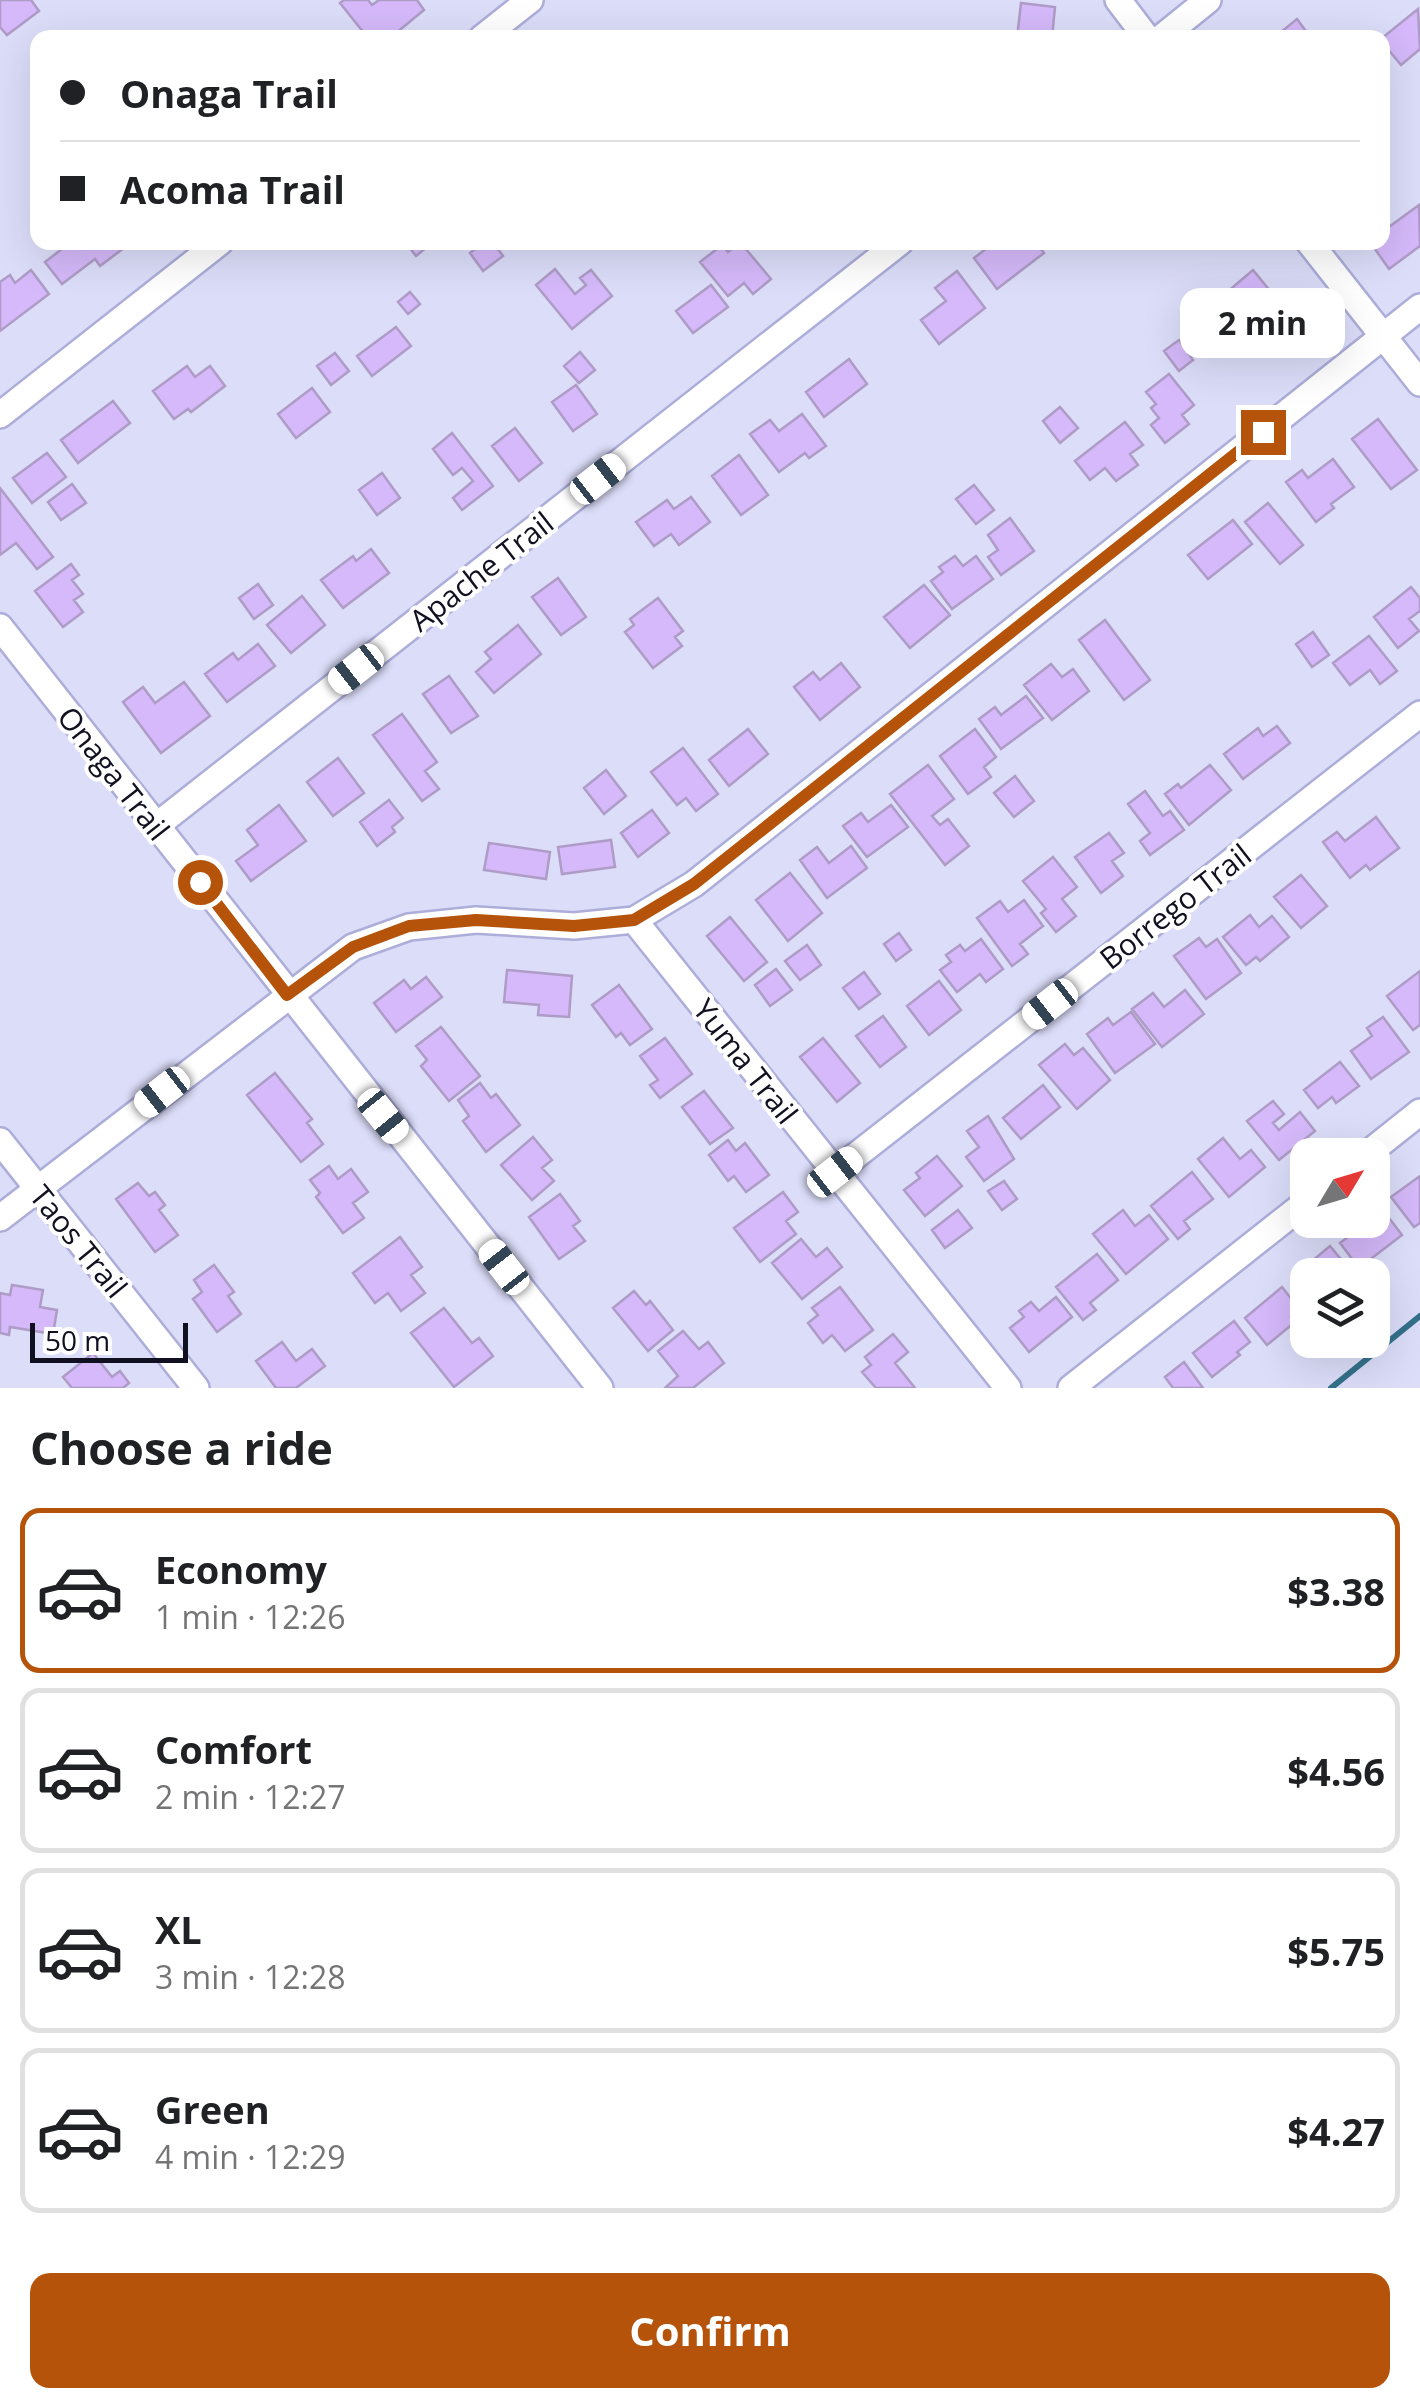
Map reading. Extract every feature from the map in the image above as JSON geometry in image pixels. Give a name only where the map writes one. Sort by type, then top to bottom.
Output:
[{"type":"street","points":[[492,30],[530,0]]},
{"type":"street","points":[[1118,0],[1142,30]]},
{"type":"street","points":[[1171,30],[1208,0]]},
{"type":"street","points":[[0,415],[210,250]]},
{"type":"street","name":"Apache Trail","points":[[156,826],[890,250]]},
{"type":"street","points":[[1315,250],[1420,383]]},
{"type":"street","points":[[0,1218],[353,947],[409,926],[476,920],[574,926],[634,920],[709,872],[1420,307]]},
{"type":"street","name":"Onaga Trail","points":[[0,628],[600,1388]]},
{"type":"street","name":"Borrego Trail","points":[[835,1172],[1420,714]]},
{"type":"street","name":"Yuma Trail","points":[[634,920],[1008,1388]]},
{"type":"street","points":[[1387,1138],[1420,1112]]},
{"type":"street","name":"Taos Trail","points":[[0,1141],[196,1388]]},
{"type":"street","points":[[1071,1388],[1290,1215]]},
{"type":"building","points":[[0,0],[31,0],[39,11],[7,35],[0,27]]},
{"type":"building","points":[[368,0],[372,5],[379,0],[417,0],[424,10],[400,30],[362,30],[340,3]]},
{"type":"building","points":[[1021,3],[1055,7],[1053,30],[1018,30]]},
{"type":"building","points":[[1418,9],[1420,49],[1401,65],[1390,52],[1390,32]]},
{"type":"building","points":[[1297,19],[1305,30],[1283,30]]},
{"type":"building","points":[[1419,205],[1420,246],[1389,269],[1376,250],[1390,250],[1390,226]]},
{"type":"building","points":[[61,250],[121,250],[100,266],[95,259],[62,284],[45,262]]},
{"type":"building","points":[[499,250],[503,256],[483,271],[470,253]]},
{"type":"building","points":[[716,250],[747,250],[771,279],[753,294],[744,283],[728,296],[700,262]]},
{"type":"building","points":[[984,250],[1044,253],[997,289],[974,258]]},
{"type":"building","points":[[555,269],[575,294],[586,285],[580,278],[591,270],[612,296],[572,329],[536,285]]},
{"type":"building","points":[[31,270],[49,294],[0,331],[0,282],[10,275],[15,283]]},
{"type":"building","points":[[1253,270],[1298,325],[1272,347],[1226,293]]},
{"type":"building","points":[[957,271],[985,308],[939,344],[921,320],[946,301],[935,288]]},
{"type":"building","points":[[711,285],[728,307],[693,333],[676,311]]},
{"type":"building","points":[[410,292],[420,304],[408,314],[398,302]]},
{"type":"building","points":[[396,327],[411,346],[372,376],[357,356]]},
{"type":"building","points":[[1179,340],[1193,360],[1179,371],[1164,351]]},
{"type":"building","points":[[580,352],[595,370],[579,383],[564,366]]},
{"type":"building","points":[[335,353],[349,371],[331,385],[317,366]]},
{"type":"building","points":[[849,359],[867,384],[824,417],[806,392]]},
{"type":"building","points":[[187,366],[195,377],[210,366],[225,386],[191,412],[188,409],[174,419],[153,391]]},
{"type":"building","points":[[1169,374],[1194,405],[1182,415],[1189,424],[1165,443],[1151,425],[1159,418],[1151,408],[1156,404],[1146,392]]},
{"type":"building","points":[[576,385],[597,414],[573,431],[552,402]]},
{"type":"building","points":[[312,388],[330,412],[296,438],[278,414]]},
{"type":"building","points":[[113,401],[130,423],[78,463],[61,440]]},
{"type":"building","points":[[1060,407],[1078,428],[1060,443],[1043,421]]},
{"type":"building","points":[[802,414],[826,446],[809,458],[805,453],[779,472],[750,434],[770,420],[779,431]]},
{"type":"building","points":[[1378,419],[1417,470],[1391,489],[1352,439]]},
{"type":"building","points":[[1125,422],[1143,445],[1130,454],[1138,465],[1116,481],[1105,468],[1090,480],[1075,461]]},
{"type":"building","points":[[515,428],[542,463],[519,481],[492,446]]},
{"type":"building","points":[[452,433],[493,486],[462,510],[453,498],[473,481],[462,468],[453,475],[433,449]]},
{"type":"building","points":[[47,453],[66,477],[32,503],[13,478]]},
{"type":"building","points":[[739,455],[768,495],[741,515],[712,476]]},
{"type":"building","points":[[1333,459],[1354,487],[1331,504],[1334,508],[1316,522],[1286,482],[1302,470],[1308,478]]},
{"type":"building","points":[[382,473],[400,498],[377,515],[359,490]]},
{"type":"building","points":[[72,484],[86,503],[61,520],[48,502]]},
{"type":"building","points":[[974,485],[994,510],[976,524],[956,499]]},
{"type":"building","points":[[0,488],[53,557],[37,569],[16,543],[0,555]]},
{"type":"building","points":[[691,497],[710,522],[679,545],[671,534],[654,546],[636,522],[667,500],[674,509]]},
{"type":"building","points":[[1268,503],[1303,545],[1280,564],[1245,522]]},
{"type":"building","points":[[1010,518],[1034,551],[1001,575],[988,557],[998,550],[988,535]]},
{"type":"building","points":[[1233,520],[1252,544],[1208,579],[1188,555]]},
{"type":"building","points":[[371,549],[389,573],[343,608],[321,580],[353,556],[356,561]]},
{"type":"building","points":[[955,556],[963,566],[976,556],[993,579],[952,609],[931,581],[943,572],[939,567]]},
{"type":"building","points":[[71,564],[79,575],[72,580],[83,594],[74,600],[83,612],[63,627],[35,591]]},
{"type":"building","points":[[558,578],[586,617],[561,635],[532,597]]},
{"type":"building","points":[[258,584],[273,605],[254,619],[239,598]]},
{"type":"building","points":[[924,585],[950,615],[910,648],[884,617]]},
{"type":"building","points":[[1411,587],[1420,598],[1420,611],[1409,619],[1419,631],[1398,648],[1374,617]]},
{"type":"building","points":[[302,596],[325,625],[291,653],[267,625]]},
{"type":"building","points":[[658,598],[683,631],[675,637],[682,646],[653,668],[625,632],[634,625],[630,619]]},
{"type":"building","points":[[1105,620],[1150,680],[1124,700],[1079,640]]},
{"type":"building","points":[[518,625],[541,654],[494,693],[476,672],[491,659],[485,652]]},
{"type":"building","points":[[1313,632],[1329,655],[1312,667],[1296,644]]},
{"type":"building","points":[[1369,636],[1397,671],[1380,684],[1370,670],[1350,685],[1333,663]]},
{"type":"building","points":[[258,644],[275,666],[227,702],[205,674],[233,653],[238,660]]},
{"type":"building","points":[[841,663],[860,687],[820,720],[794,687],[813,672],[820,680]]},
{"type":"building","points":[[1051,664],[1062,677],[1073,669],[1089,691],[1052,720],[1024,685]]},
{"type":"building","points":[[449,676],[478,716],[451,733],[423,694]]},
{"type":"building","points":[[184,682],[210,716],[161,753],[123,702],[143,687],[155,703]]},
{"type":"building","points":[[1026,696],[1043,718],[1001,749],[979,719],[995,707],[1001,715]]},
{"type":"building","points":[[402,714],[437,762],[425,771],[439,789],[422,801],[373,735]]},
{"type":"building","points":[[1277,726],[1290,743],[1243,779],[1224,754],[1258,728],[1263,736]]},
{"type":"building","points":[[748,729],[768,754],[729,786],[709,760]]},
{"type":"building","points":[[975,729],[996,757],[984,767],[991,777],[968,794],[940,756]]},
{"type":"building","points":[[683,748],[718,794],[696,811],[686,798],[677,805],[651,772]]},
{"type":"building","points":[[338,758],[364,793],[333,816],[307,782]]},
{"type":"building","points":[[928,765],[954,799],[932,816],[940,825],[948,819],[969,846],[945,865],[890,794]]},
{"type":"building","points":[[1210,765],[1231,790],[1189,825],[1165,794],[1178,784],[1181,788]]},
{"type":"building","points":[[606,770],[626,796],[604,814],[584,788]]},
{"type":"building","points":[[1015,776],[1034,801],[1014,817],[994,793]]},
{"type":"building","points":[[1145,791],[1163,816],[1170,811],[1184,830],[1150,855],[1140,841],[1150,833],[1128,804]]},
{"type":"building","points":[[389,800],[403,818],[392,827],[395,832],[377,846],[360,822]]},
{"type":"building","points":[[279,805],[306,841],[251,881],[236,861],[258,845],[247,830]]},
{"type":"building","points":[[891,805],[908,827],[867,857],[843,826],[861,813],[868,822]]},
{"type":"building","points":[[652,810],[669,833],[638,857],[621,833]]},
{"type":"building","points":[[1376,817],[1399,848],[1370,870],[1366,865],[1350,878],[1323,842],[1337,832],[1345,841]]},
{"type":"building","points":[[1109,833],[1124,853],[1112,861],[1123,876],[1101,893],[1075,857]]},
{"type":"building","points":[[611,840],[615,867],[562,874],[558,847]]},
{"type":"building","points":[[489,843],[550,852],[546,879],[484,870]]},
{"type":"building","points":[[851,846],[867,868],[827,898],[800,860],[817,847],[829,863]]},
{"type":"building","points":[[1053,857],[1077,887],[1062,899],[1076,916],[1056,932],[1041,913],[1046,909],[1023,881]]},
{"type":"building","points":[[790,873],[822,913],[788,941],[756,900]]},
{"type":"building","points":[[1301,875],[1327,906],[1301,928],[1274,897]]},
{"type":"building","points":[[1024,900],[1043,926],[1020,944],[1028,954],[1012,966],[977,918],[1000,901],[1008,912]]},
{"type":"building","points":[[1250,915],[1259,927],[1272,916],[1289,937],[1260,961],[1256,957],[1246,965],[1223,937]]},
{"type":"building","points":[[730,917],[767,962],[744,981],[707,936]]},
{"type":"building","points":[[899,933],[911,950],[896,961],[884,944]]},
{"type":"building","points":[[1199,938],[1206,947],[1217,939],[1241,973],[1206,999],[1174,956]]},
{"type":"building","points":[[981,939],[1003,969],[986,982],[980,974],[957,992],[940,970],[951,962],[946,955],[960,945],[965,951]]},
{"type":"building","points":[[807,945],[821,965],[800,980],[785,961]]},
{"type":"building","points":[[776,969],[792,990],[770,1006],[755,985]]},
{"type":"building","points":[[507,970],[572,976],[569,1017],[538,1015],[539,1005],[504,1002]]},
{"type":"building","points":[[1420,971],[1420,1025],[1413,1030],[1387,996]]},
{"type":"building","points":[[864,972],[880,994],[859,1009],[843,988]]},
{"type":"building","points":[[426,977],[442,997],[396,1032],[374,1003],[404,980],[411,989]]},
{"type":"building","points":[[939,981],[961,1010],[929,1035],[907,1006]]},
{"type":"building","points":[[619,985],[652,1029],[630,1045],[621,1033],[616,1037],[592,1005]]},
{"type":"building","points":[[1185,990],[1204,1014],[1162,1047],[1132,1009],[1153,993],[1164,1007]]},
{"type":"building","points":[[1131,1012],[1155,1044],[1115,1073],[1087,1034],[1108,1018],[1113,1025]]},
{"type":"building","points":[[883,1016],[906,1047],[880,1067],[856,1036]]},
{"type":"building","points":[[1383,1017],[1409,1052],[1371,1079],[1351,1051],[1372,1036],[1367,1028]]},
{"type":"building","points":[[441,1027],[480,1076],[449,1101],[421,1066],[427,1060],[416,1046]]},
{"type":"building","points":[[665,1038],[692,1074],[660,1098],[650,1085],[658,1080],[640,1056]]},
{"type":"building","points":[[823,1038],[860,1083],[837,1102],[800,1057]]},
{"type":"building","points":[[1065,1044],[1074,1055],[1083,1048],[1110,1080],[1077,1109],[1039,1065]]},
{"type":"building","points":[[1340,1062],[1359,1086],[1336,1103],[1332,1097],[1318,1108],[1304,1090]]},
{"type":"building","points":[[275,1073],[312,1119],[307,1123],[323,1144],[301,1162],[247,1095]]},
{"type":"building","points":[[480,1083],[491,1098],[496,1094],[520,1125],[486,1152],[463,1121],[469,1116],[458,1100]]},
{"type":"building","points":[[1043,1085],[1060,1107],[1021,1139],[1003,1118]]},
{"type":"building","points":[[704,1091],[733,1128],[710,1144],[682,1107]]},
{"type":"building","points":[[1273,1101],[1284,1114],[1273,1123],[1279,1130],[1300,1112],[1315,1131],[1306,1138],[1290,1138],[1290,1151],[1279,1160],[1247,1121]]},
{"type":"building","points":[[988,1116],[1014,1159],[984,1181],[966,1157],[979,1147],[967,1131]]},
{"type":"building","points":[[533,1137],[552,1160],[542,1168],[554,1181],[532,1200],[501,1165]]},
{"type":"building","points":[[1223,1138],[1240,1159],[1251,1150],[1265,1167],[1229,1197],[1198,1159]]},
{"type":"building","points":[[728,1140],[736,1151],[745,1143],[769,1175],[746,1192],[734,1176],[728,1181],[709,1155]]},
{"type":"building","points":[[937,1156],[962,1186],[925,1216],[904,1190],[920,1178],[916,1173]]},
{"type":"building","points":[[329,1166],[338,1179],[351,1169],[368,1192],[353,1203],[364,1218],[343,1233],[316,1197],[320,1193],[310,1180]]},
{"type":"building","points":[[1192,1172],[1213,1199],[1184,1221],[1190,1229],[1178,1239],[1151,1206]]},
{"type":"building","points":[[1420,1176],[1420,1223],[1414,1227],[1391,1197]]},
{"type":"building","points":[[1004,1181],[1017,1199],[1002,1210],[988,1191]]},
{"type":"building","points":[[138,1183],[149,1196],[155,1192],[165,1205],[159,1210],[178,1235],[155,1252],[116,1199]]},
{"type":"building","points":[[783,1192],[798,1212],[786,1221],[796,1234],[760,1262],[734,1228]]},
{"type":"building","points":[[560,1194],[580,1221],[573,1226],[585,1241],[559,1259],[529,1217]]},
{"type":"building","points":[[958,1210],[972,1228],[945,1248],[932,1230]]},
{"type":"building","points":[[1123,1210],[1135,1226],[1149,1215],[1168,1239],[1126,1274],[1093,1234]]},
{"type":"building","points":[[1390,1219],[1402,1235],[1372,1258],[1351,1258],[1340,1243],[1347,1238],[1390,1238]]},
{"type":"building","points":[[400,1237],[422,1267],[411,1275],[425,1293],[401,1311],[388,1293],[375,1303],[353,1273]]},
{"type":"building","points":[[801,1239],[816,1257],[827,1248],[842,1267],[802,1299],[772,1263]]},
{"type":"building","points":[[1330,1246],[1340,1258],[1316,1258]]},
{"type":"building","points":[[1097,1254],[1118,1280],[1090,1303],[1096,1310],[1083,1320],[1056,1287]]},
{"type":"building","points":[[214,1265],[234,1292],[228,1296],[241,1314],[217,1332],[193,1299],[202,1292],[194,1280]]},
{"type":"building","points":[[12,1285],[43,1290],[40,1307],[57,1310],[53,1334],[10,1327],[9,1335],[0,1333],[0,1293],[10,1295]]},
{"type":"building","points":[[840,1287],[873,1330],[845,1351],[832,1335],[823,1343],[808,1323],[818,1315],[812,1308]]},
{"type":"building","points":[[1282,1287],[1290,1297],[1290,1326],[1267,1345],[1245,1318]]},
{"type":"building","points":[[634,1291],[646,1305],[650,1301],[673,1330],[648,1351],[613,1308]]},
{"type":"building","points":[[1056,1297],[1072,1317],[1029,1352],[1010,1328],[1024,1317],[1019,1311],[1031,1302],[1039,1311]]},
{"type":"building","points":[[444,1308],[472,1343],[479,1338],[493,1356],[454,1387],[411,1333]]},
{"type":"building","points":[[1234,1321],[1250,1342],[1212,1377],[1193,1353]]},
{"type":"building","points":[[683,1331],[699,1349],[708,1342],[724,1363],[693,1388],[665,1388],[678,1376],[658,1351]]},
{"type":"building","points":[[893,1334],[908,1352],[895,1363],[915,1388],[876,1388],[862,1372],[871,1365],[865,1357]]},
{"type":"building","points":[[282,1342],[296,1361],[312,1349],[325,1366],[296,1388],[276,1388],[256,1361]]},
{"type":"building","points":[[93,1353],[112,1377],[120,1371],[129,1383],[123,1388],[72,1388],[63,1377]]},
{"type":"building","points":[[1184,1362],[1203,1388],[1173,1388],[1165,1377]]},
{"type":"waterway","points":[[1331,1388],[1420,1316]]},
{"type":"route","points":[[200,882],[287,995],[353,947],[409,926],[476,920],[574,926],[634,920],[694,884],[1263,432]]}]
